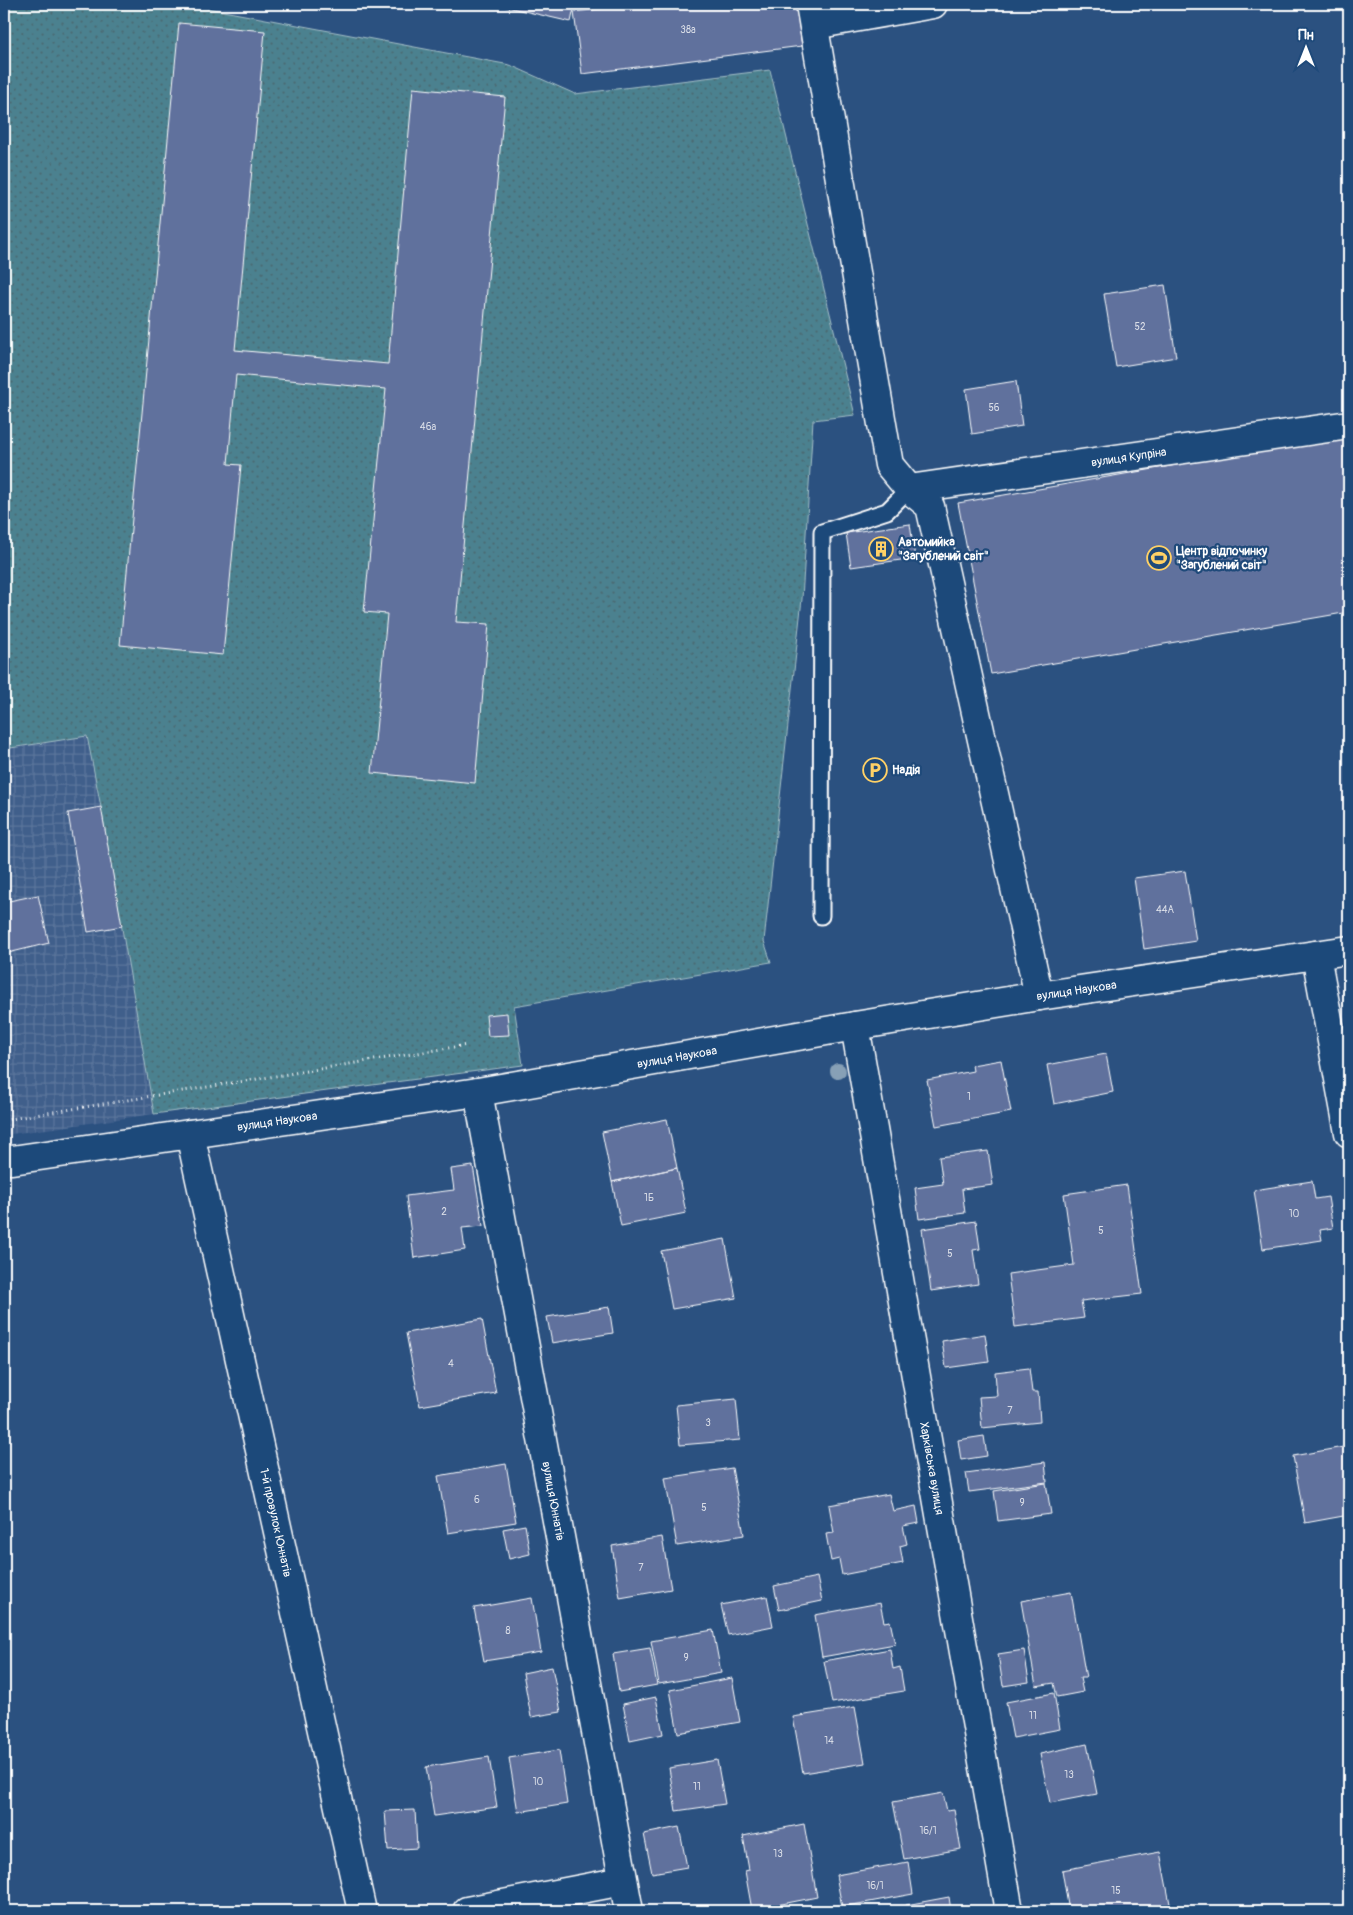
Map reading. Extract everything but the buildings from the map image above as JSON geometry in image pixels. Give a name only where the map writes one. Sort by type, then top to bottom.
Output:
[{"type":"street","points":[[933,4],[812,14],[889,465],[909,488],[930,506],[1039,996]]},
{"type":"street","name":"вулиця Купріна","points":[[909,488],[1349,425]]},
{"type":"street","name":"вулиця Наукова","points":[[4,1159],[12,1160],[478,1092],[1039,996],[1349,950]]},
{"type":"street","points":[[1316,955],[1349,1133]]},
{"type":"street","name":"Харківська вулиця","points":[[855,1026],[1009,1911]]},
{"type":"street","name":"вулиця Юннатів","points":[[478,1092],[629,1911]]},
{"type":"street","name":"1-й провулок Юннатів","points":[[190,1134],[362,1911]]},
{"type":"street","points":[[467,1911],[623,1881]]},
{"type":"lane","points":[[820,916],[822,532],[887,511],[909,488]]},
{"type":"path","points":[[4,1120],[468,1045]]},
{"type":"shaded area","points":[[87,736],[154,1114],[4,1135],[4,749]]},
{"type":"green space","points":[[4,4],[186,4],[510,65],[575,94],[770,70],[855,415],[813,420],[802,599],[764,941],[771,962],[514,1006],[523,1065],[154,1114],[87,736],[4,749]]},
{"type":"place","name":"Автомийка \"Загублений світ\"","points":[[881,549]]},
{"type":"place","name":"Центр відпочинку \"Загублений світ\"","points":[[1159,558]]},
{"type":"place","name":"Надія","points":[[875,770]]}]
